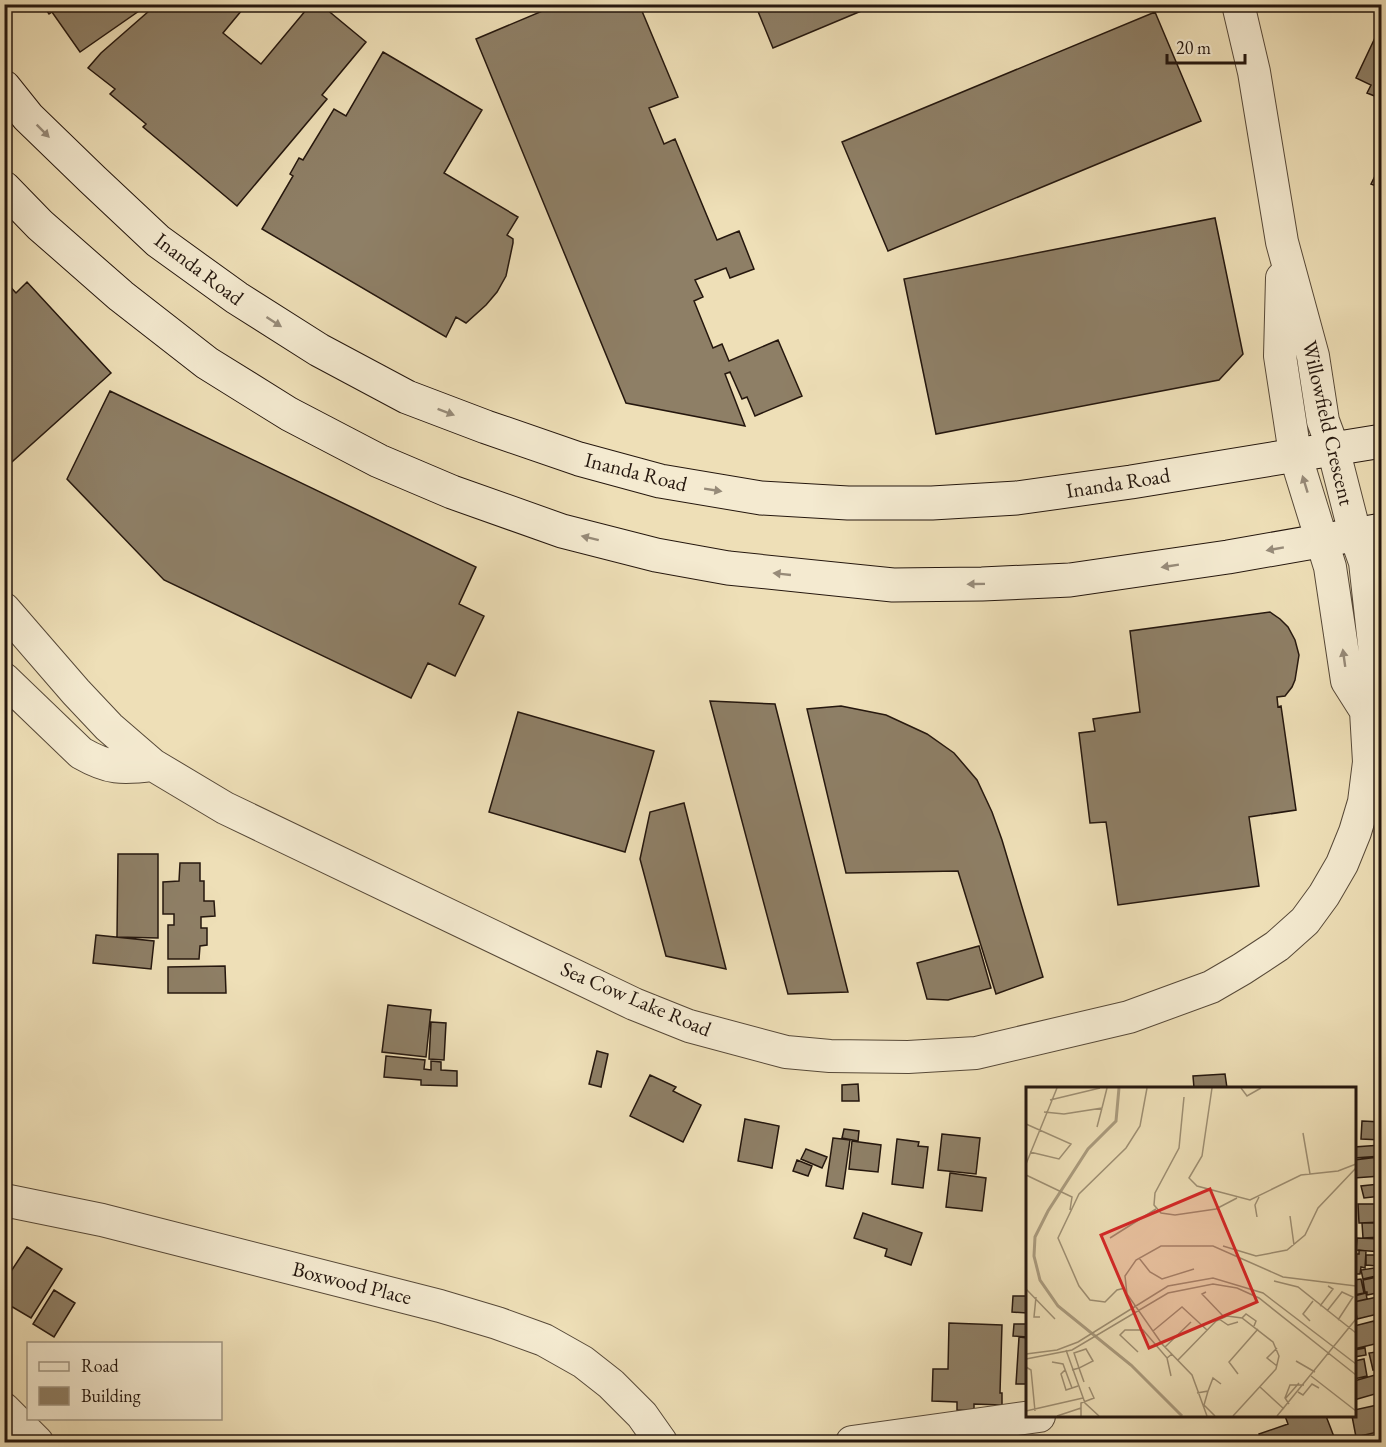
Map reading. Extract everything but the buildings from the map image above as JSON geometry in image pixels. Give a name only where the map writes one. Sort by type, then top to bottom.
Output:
[{"type":"main road","name":"Inanda Road","points":[[4,87],[28,117],[159,241],[237,298],[318,350],[407,397],[579,459],[660,481],[761,498],[848,503],[932,503],[1017,498],[1382,441]]},
{"type":"main road","points":[[4,188],[40,225],[121,296],[207,363],[289,414],[390,466],[452,492],[562,531],[656,555],[728,568],[893,585],[982,584],[1070,579],[1149,569],[1368,532]]},
{"type":"street","name":"Willowfield Crescent","points":[[1238,4],[1254,72],[1282,242],[1313,356],[1323,421],[1368,532],[1365,562],[1378,680],[1366,711]]},
{"type":"street","name":"Willowfield Crescent","points":[[1282,242],[1280,356],[1295,454],[1330,567],[1347,681],[1366,711],[1375,763]]},
{"type":"street","name":"Sea Cow Lake Road","points":[[4,609],[109,727],[153,765],[225,808],[634,1004],[689,1026],[786,1052],[830,1056],[908,1057],[976,1053],[1129,1017],[1211,987],[1277,946],[1305,921],[1342,864],[1375,763]]},
{"type":"street","points":[[4,679],[81,753],[95,761],[112,766],[128,768],[153,765]]},
{"type":"street","name":"Boxwood Place","points":[[4,1200],[102,1220],[429,1303],[544,1340],[583,1362],[611,1384],[642,1415],[661,1443]]},
{"type":"street","points":[[4,1409],[37,1443]]},
{"type":"street","points":[[852,1443],[1032,1417]]}]
